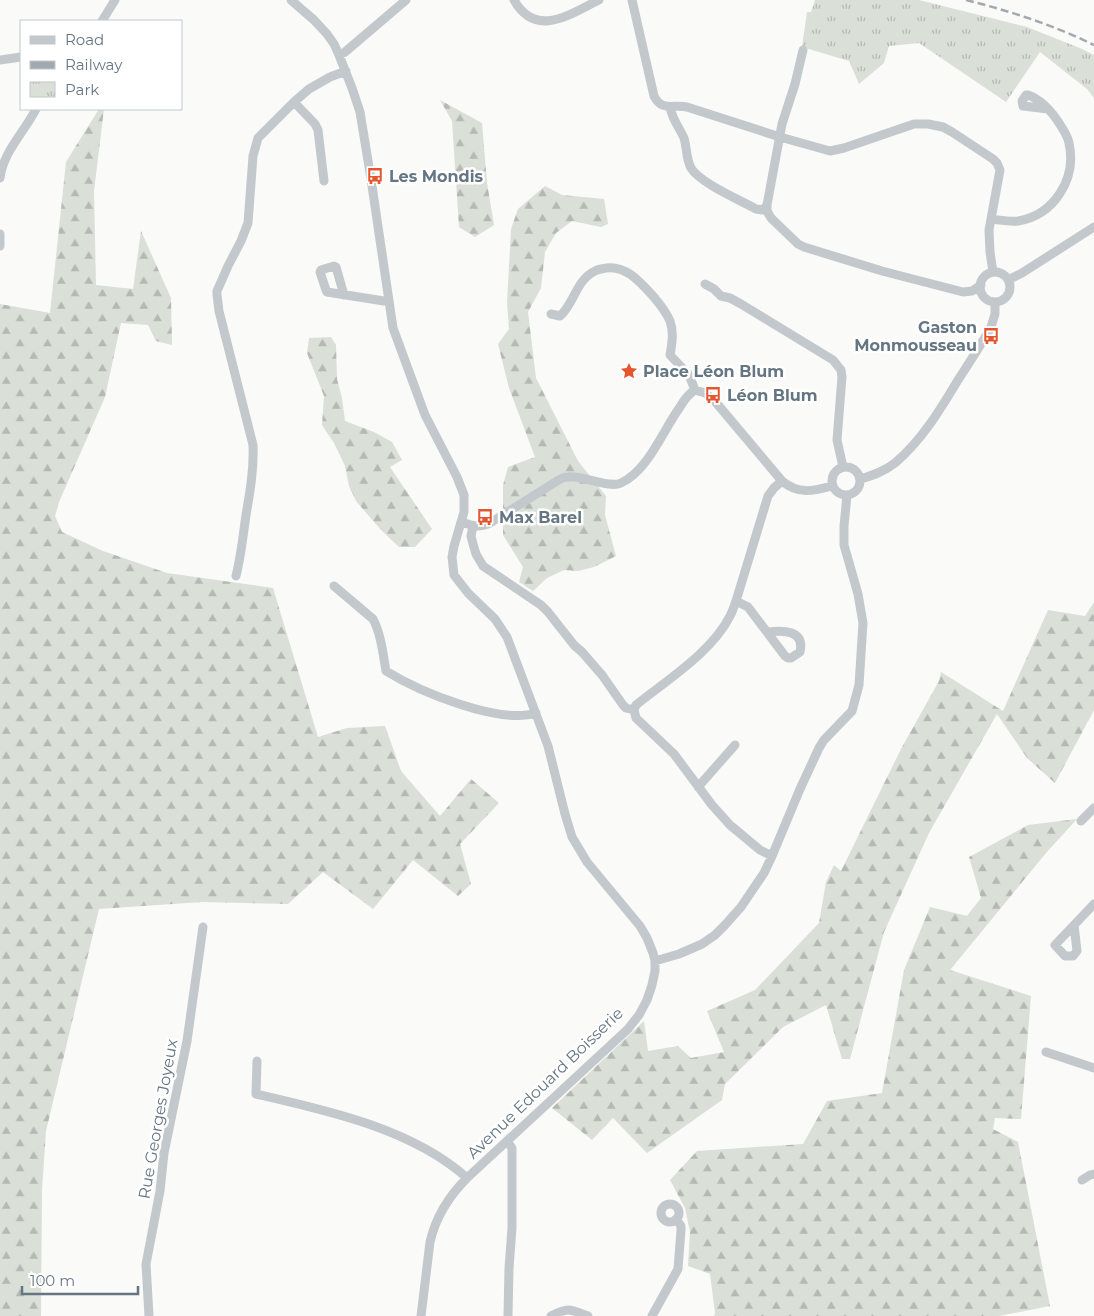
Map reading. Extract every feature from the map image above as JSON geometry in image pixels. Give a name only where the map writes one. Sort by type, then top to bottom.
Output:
[{"type":"street","points":[[103,20],[115,0]]},
{"type":"street","name":"Avenue Edouard Boisserie","points":[[291,0],[320,27],[334,44],[340,55],[360,112],[392,328],[425,415],[462,487],[465,503],[462,522],[452,557],[454,575],[468,593],[495,619],[507,637],[548,746],[572,837],[587,862],[640,926],[648,938],[655,961],[655,971],[647,1000],[639,1015],[628,1029],[467,1178],[445,1204],[432,1231],[428,1250],[421,1316]]},
{"type":"street","points":[[340,55],[406,0]]},
{"type":"street","points":[[514,0],[525,14],[544,22],[558,19],[599,0]]},
{"type":"street","points":[[632,0],[654,96],[664,106],[687,107],[830,151],[914,124],[928,124],[943,127],[993,159],[999,167],[989,230],[993,272]]},
{"type":"street","points":[[803,50],[780,137],[767,205],[767,211],[771,218],[798,244],[804,247],[882,271],[963,292],[972,291],[981,285],[985,277],[993,272],[1002,273],[1010,284],[1009,292],[1004,299],[995,302],[990,301],[983,295],[981,285]]},
{"type":"street","points":[[0,60],[20,58]]},
{"type":"street","points":[[236,576],[251,486],[253,445],[219,311],[217,290],[242,242],[248,223],[253,156],[258,138],[309,89],[330,77],[346,71]]},
{"type":"street","points":[[294,102],[315,124],[318,130],[324,181]]},
{"type":"street","points":[[670,107],[672,117],[685,141],[691,167],[695,172],[706,181],[756,209],[763,210],[767,205]]},
{"type":"street","points":[[991,219],[1017,221],[1037,214],[1053,202],[1066,184],[1072,157],[1069,142],[1054,114],[1048,109]]},
{"type":"street","points":[[0,178],[6,159],[35,110]]},
{"type":"street","points":[[1008,280],[1094,227]]},
{"type":"street","points":[[0,234],[0,246]]},
{"type":"street","points":[[551,314],[560,316],[564,313],[584,279],[594,271],[612,267],[625,270],[641,282],[660,304],[670,320],[672,331],[670,355],[689,375],[695,390]]},
{"type":"street","points":[[705,284],[721,296],[741,304],[833,360],[840,370],[842,377],[837,440],[843,467]]},
{"type":"street","points":[[344,295],[388,301]]},
{"type":"street","points":[[861,479],[885,470],[895,463],[916,443],[926,430],[991,327],[995,314],[995,302]]},
{"type":"street","points":[[695,390],[705,393],[713,399],[782,481],[793,489],[801,491],[816,490],[832,486]]},
{"type":"street","points":[[462,522],[473,526],[490,524],[562,478],[576,477],[614,485],[622,483],[642,467],[672,417],[689,394],[695,390]]},
{"type":"street","points":[[843,467],[856,470],[861,479],[860,486],[856,492],[847,495],[837,492],[832,486],[833,474],[843,467]]},
{"type":"street","points":[[772,856],[760,850],[730,825],[698,787],[674,754],[636,718],[634,710],[636,705],[696,658],[719,633],[730,616],[768,496],[782,481]]},
{"type":"street","points":[[760,500],[764,493],[774,488]]},
{"type":"street","points":[[655,961],[679,954],[702,944],[715,935],[741,907],[764,873],[819,748],[824,740],[852,711],[859,686],[863,624],[858,594],[844,545],[847,495]]},
{"type":"street","points":[[473,526],[471,536],[476,554],[483,566],[548,612],[574,645],[602,674],[623,706],[634,710]]},
{"type":"street","points":[[334,586],[373,619],[379,636],[386,671],[400,680],[434,696],[493,713],[519,716],[536,713]]},
{"type":"street","points":[[736,601],[748,606],[768,632]]},
{"type":"street","points":[[698,787],[734,745]]},
{"type":"street","points":[[1081,821],[1094,808]]},
{"type":"street","points":[[1074,925],[1094,904]]},
{"type":"street","name":"Rue Georges Joyeux","points":[[149,1316],[146,1264],[160,1191],[164,1153],[187,1041],[202,927]]},
{"type":"street","points":[[1046,1052],[1094,1068]]},
{"type":"street","points":[[257,1061],[256,1094],[333,1114],[381,1129],[438,1156],[467,1178]]},
{"type":"street","points":[[507,1141],[512,1148],[512,1228],[508,1316]]},
{"type":"street","points":[[1082,1180],[1094,1174]]},
{"type":"street","points":[[652,1316],[678,1269],[681,1226],[676,1219]]},
{"type":"street","points":[[551,1316],[561,1310],[568,1309],[588,1316]]},
{"type":"green space","points":[[815,0],[919,0],[1027,27],[1094,55],[1094,98],[1087,89],[1040,52],[1006,102],[919,43],[889,46],[884,63],[859,84],[849,61],[802,47],[807,12],[811,12]]},
{"type":"green space","points":[[440,100],[482,123],[487,183],[494,225],[475,237],[459,227],[452,121]]},
{"type":"green space","points":[[98,110],[104,110],[94,191],[96,285],[133,289],[141,231],[171,298],[172,345],[156,341],[148,325],[121,323],[105,397],[59,502],[55,516],[62,532],[103,551],[167,573],[273,588],[318,737],[347,728],[385,726],[401,771],[440,816],[471,779],[499,803],[460,844],[471,884],[458,896],[413,860],[373,909],[323,872],[288,904],[202,902],[99,909],[46,1131],[42,1190],[41,1316],[0,1316],[0,304],[50,313],[66,162]]},
{"type":"green space","points":[[545,186],[562,195],[604,199],[608,224],[601,227],[572,221],[556,233],[545,252],[541,288],[528,312],[536,378],[578,461],[606,496],[605,515],[616,556],[594,567],[578,571],[564,570],[547,578],[533,591],[519,582],[523,567],[503,535],[503,485],[508,467],[535,457],[509,388],[498,344],[509,329],[507,303],[511,229],[518,209]]},
{"type":"green space","points":[[331,337],[336,345],[337,379],[345,421],[374,432],[392,442],[402,460],[390,467],[432,529],[415,547],[399,547],[381,530],[356,501],[349,486],[345,466],[334,443],[322,425],[324,396],[307,353],[309,338]]},
{"type":"green space","points":[[1094,602],[1094,710],[1055,783],[1027,758],[997,714],[929,833],[884,932],[850,1059],[842,1059],[826,1005],[783,1027],[725,1084],[722,1100],[647,1153],[613,1118],[592,1140],[552,1108],[644,1021],[648,1051],[678,1046],[691,1058],[724,1052],[707,1011],[755,990],[819,923],[826,882],[834,865],[841,871],[901,749],[939,681],[941,672],[1003,711],[1048,610],[1085,616]]},
{"type":"green space","points":[[1077,819],[1046,853],[950,970],[1031,996],[1021,1119],[995,1118],[993,1129],[1018,1142],[1050,1306],[999,1316],[714,1316],[710,1274],[688,1266],[690,1232],[685,1208],[670,1180],[697,1151],[803,1144],[827,1101],[882,1093],[904,970],[930,907],[967,916],[981,898],[969,857],[1028,825]]},
{"type":"railway","points":[[966,0],[1031,19],[1094,45]]},
{"type":"place","name":"Les Mondis","points":[[375,176]]},
{"type":"place","name":"Gaston Monmousseau","points":[[991,336]]},
{"type":"place","name":"Place Léon Blum","points":[[629,371]]},
{"type":"place","name":"Léon Blum","points":[[713,395]]},
{"type":"place","name":"Max Barel","points":[[485,517]]}]
